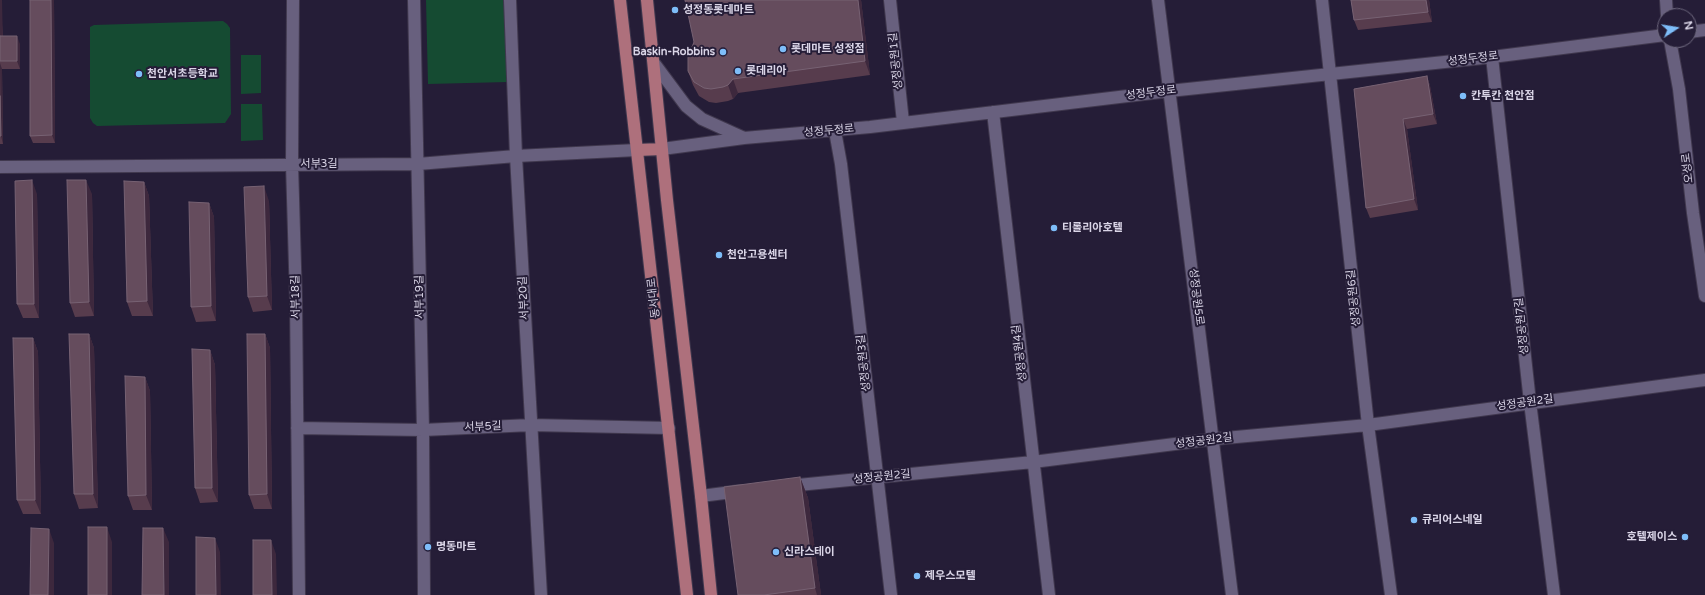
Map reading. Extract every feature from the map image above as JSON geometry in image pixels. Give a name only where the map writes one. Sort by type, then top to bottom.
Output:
[{"type":"main road","name":"동서대로","points":[[620,0],[688,595]]},
{"type":"main road","points":[[647,0],[711,595]]},
{"type":"main road","name":"성정두정로","points":[[637,150],[662,149]]},
{"type":"street","name":"서부18길","points":[[293,0],[292,164],[296,301],[299,595]]},
{"type":"street","name":"서부19길","points":[[414,0],[423,430],[424,595]]},
{"type":"street","name":"서부20길","points":[[510,0],[516,156],[541,595]]},
{"type":"street","name":"성정공원1길","points":[[890,0],[903,122]]},
{"type":"street","name":"성정공원5로","points":[[1158,0],[1214,439],[1232,595]]},
{"type":"street","name":"성정공원6길","points":[[1322,0],[1368,425],[1391,595]]},
{"type":"street","name":"성정두정로","points":[[662,149],[744,138],[835,131],[1169,91],[1492,57],[1657,36]]},
{"type":"street","name":"오성로","points":[[1671,48],[1699,212],[1705,296]]},
{"type":"street","name":"성정공원7길","points":[[1492,57],[1530,402],[1554,595]]},
{"type":"street","points":[[654,63],[686,106],[702,119],[744,138]]},
{"type":"street","name":"성정공원4길","points":[[993,112],[1049,595]]},
{"type":"street","name":"성정공원3길","points":[[835,131],[841,164],[892,595]]},
{"type":"street","name":"서부3길","points":[[0,167],[418,164],[516,156],[637,150]]},
{"type":"street","name":"성정공원2길","points":[[774,488],[1033,462],[1214,439],[1368,425],[1530,402],[1705,380]]},
{"type":"street","name":"서부5길","points":[[298,428],[423,430],[531,426],[669,428]]},
{"type":"street","points":[[701,496],[750,490]]},
{"type":"green space","points":[[426,0],[505,0],[508,82],[428,84]]},
{"type":"green space","points":[[223,21],[230,28],[231,114],[225,123],[97,126],[93,123],[90,118],[90,27],[94,25]]},
{"type":"green space","points":[[241,55],[261,55],[261,93],[241,94]]},
{"type":"green space","points":[[241,104],[262,104],[263,140],[241,141]]},
{"type":"building","points":[[30,0],[51,0],[52,135],[30,136]]},
{"type":"building","name":"롯데마트 성정점","points":[[685,0],[858,0],[865,61],[733,79],[728,85],[723,87],[711,89],[704,88],[694,82],[688,71],[688,57],[694,42]]},
{"type":"building","points":[[1351,0],[1426,0],[1428,12],[1354,20]]},
{"type":"building","points":[[0,36],[17,36],[17,61],[0,61]]},
{"type":"building","points":[[1427,76],[1433,114],[1403,119],[1414,199],[1366,208],[1354,89]]},
{"type":"building","points":[[0,96],[1,136],[0,136]]},
{"type":"building","points":[[32,180],[34,304],[17,304],[15,181]]},
{"type":"building","points":[[67,180],[86,180],[89,302],[70,303]]},
{"type":"building","points":[[124,181],[144,182],[147,301],[127,302]]},
{"type":"building","points":[[264,186],[267,296],[248,297],[244,187]]},
{"type":"building","points":[[189,202],[209,203],[211,306],[191,307]]},
{"type":"building","points":[[69,334],[89,334],[93,494],[74,494]]},
{"type":"building","points":[[247,334],[265,334],[267,494],[249,495]]},
{"type":"building","points":[[13,338],[33,338],[35,500],[17,500]]},
{"type":"building","points":[[192,349],[210,350],[212,488],[195,488]]},
{"type":"building","points":[[125,376],[145,377],[146,495],[128,496]]},
{"type":"building","name":"신라스테이","points":[[800,477],[815,588],[764,595],[738,595],[724,487]]},
{"type":"building","points":[[88,527],[107,527],[107,595],[88,595]]},
{"type":"building","points":[[31,528],[49,529],[48,595],[30,595]]},
{"type":"building","points":[[143,528],[163,528],[164,595],[142,595]]},
{"type":"building","points":[[196,537],[215,538],[216,595],[196,595]]},
{"type":"building","points":[[253,540],[271,540],[272,595],[253,595]]},
{"type":"place","name":"성정동롯데마트","points":[[675,10]]},
{"type":"place","name":"롯데마트 성정점","points":[[783,49]]},
{"type":"place","name":"Baskin-Robbins","points":[[723,52]]},
{"type":"place","name":"롯데리아","points":[[738,71]]},
{"type":"place","name":"천안서초등학교","points":[[139,74]]},
{"type":"place","name":"칸투칸 천안점","points":[[1463,96]]},
{"type":"place","name":"티롤리아호텔","points":[[1054,228]]},
{"type":"place","name":"천안고용센터","points":[[719,255]]},
{"type":"place","name":"큐리어스네일","points":[[1414,520]]},
{"type":"place","name":"호텔제이스","points":[[1685,537]]},
{"type":"place","name":"명동마트","points":[[428,547]]},
{"type":"place","name":"신라스테이","points":[[776,552]]},
{"type":"place","name":"제우스모텔","points":[[917,576]]}]
